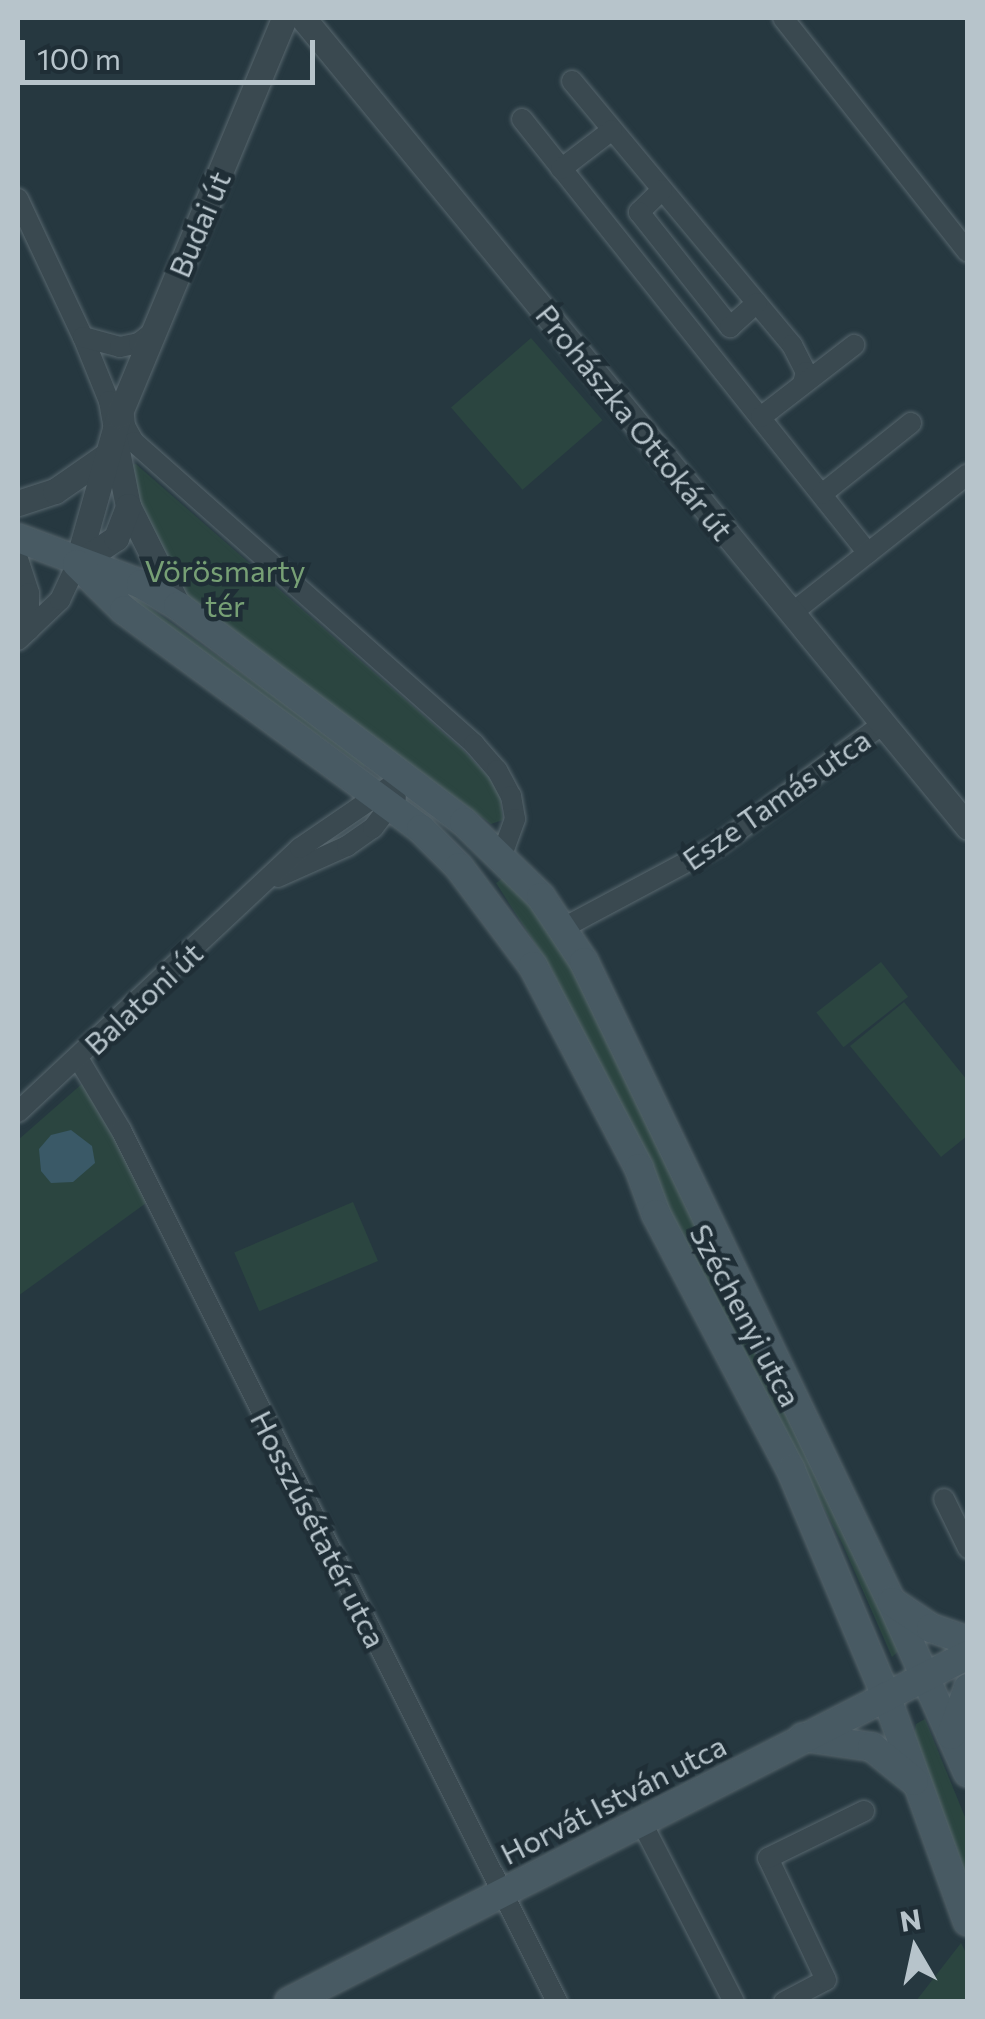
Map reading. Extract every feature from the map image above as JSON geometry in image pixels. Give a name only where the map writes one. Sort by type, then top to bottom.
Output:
[{"type":"main road","points":[[18,538],[77,564],[141,584],[178,606],[405,776]]},
{"type":"main road","points":[[77,564],[124,610],[384,802]]},
{"type":"main road","name":"Széchenyi utca","points":[[405,776],[502,855],[563,928],[584,962],[891,1601],[968,1773]]},
{"type":"main road","name":"Széchenyi utca","points":[[384,802],[459,868],[534,966],[791,1470],[886,1696],[968,1922]]},
{"type":"main road","points":[[891,1601],[931,1628],[968,1640]]},
{"type":"main road","name":"Horvát István utca","points":[[289,2002],[968,1655]]},
{"type":"main road","points":[[951,1734],[968,1688]]},
{"type":"main road","points":[[803,1738],[872,1748],[916,1783]]},
{"type":"street","name":"Budai út","points":[[77,564],[123,404],[284,18]]},
{"type":"street","name":"Prohászka Ottokár út","points":[[302,18],[968,827]]},
{"type":"street","points":[[783,18],[968,252]]},
{"type":"street","points":[[572,81],[802,358],[803,383]]},
{"type":"street","points":[[522,119],[868,553]]},
{"type":"street","points":[[562,169],[612,130]]},
{"type":"street","points":[[662,190],[639,212],[730,327],[757,303]]},
{"type":"street","points":[[18,502],[55,491],[111,443],[109,400],[84,337],[20,209]]},
{"type":"street","points":[[84,337],[120,348],[152,333]]},
{"type":"street","points":[[760,417],[854,345]]},
{"type":"street","points":[[123,404],[126,426],[134,442],[460,732],[497,770],[510,796],[514,820],[502,855]]},
{"type":"street","points":[[822,494],[911,423]]},
{"type":"street","name":"Budai út","points":[[111,443],[128,506],[178,606]]},
{"type":"street","points":[[792,613],[968,474]]},
{"type":"street","points":[[23,635],[60,600],[77,564],[116,538],[128,506]]},
{"type":"street","points":[[18,559],[29,593],[23,635]]},
{"type":"street","name":"Esze Tamás utca","points":[[563,928],[720,844],[883,724]]},
{"type":"street","name":"Balatoni út","points":[[18,1112],[300,848],[384,802],[405,776]]},
{"type":"street","name":"Hosszúsétatér utca","points":[[78,1058],[121,1130],[557,2002]]},
{"type":"street","points":[[944,1499],[968,1548]]},
{"type":"street","points":[[784,2002],[826,1980],[768,1858],[864,1811]]},
{"type":"street","points":[[642,1822],[734,2002]]},
{"type":"green space","points":[[531,338],[603,420],[523,490],[451,408]]},
{"type":"green space","name":"Vörösmarty tér","points":[[136,464],[463,750],[499,788],[503,820],[491,824],[201,612],[184,595],[142,516],[130,465]]},
{"type":"green space","points":[[121,587],[363,760],[365,768],[121,595]]},
{"type":"green space","points":[[503,878],[539,916],[566,958],[625,1074],[900,1650],[892,1657],[843,1545],[611,1099],[552,970],[496,883]]},
{"type":"green space","points":[[881,962],[908,997],[843,1047],[816,1012]]},
{"type":"green space","points":[[904,1002],[967,1080],[967,1136],[941,1157],[850,1046]]},
{"type":"green space","points":[[92,1075],[153,1198],[18,1296],[18,1140]]},
{"type":"green space","points":[[353,1202],[378,1261],[259,1311],[234,1252]]},
{"type":"green space","points":[[925,1719],[967,1822],[967,1877],[914,1736],[916,1724]]},
{"type":"green space","points":[[961,1943],[967,1955],[967,2001],[916,2001]]},
{"type":"water","points":[[71,1130],[92,1146],[95,1163],[73,1182],[51,1183],[41,1171],[39,1149],[51,1135]]}]
